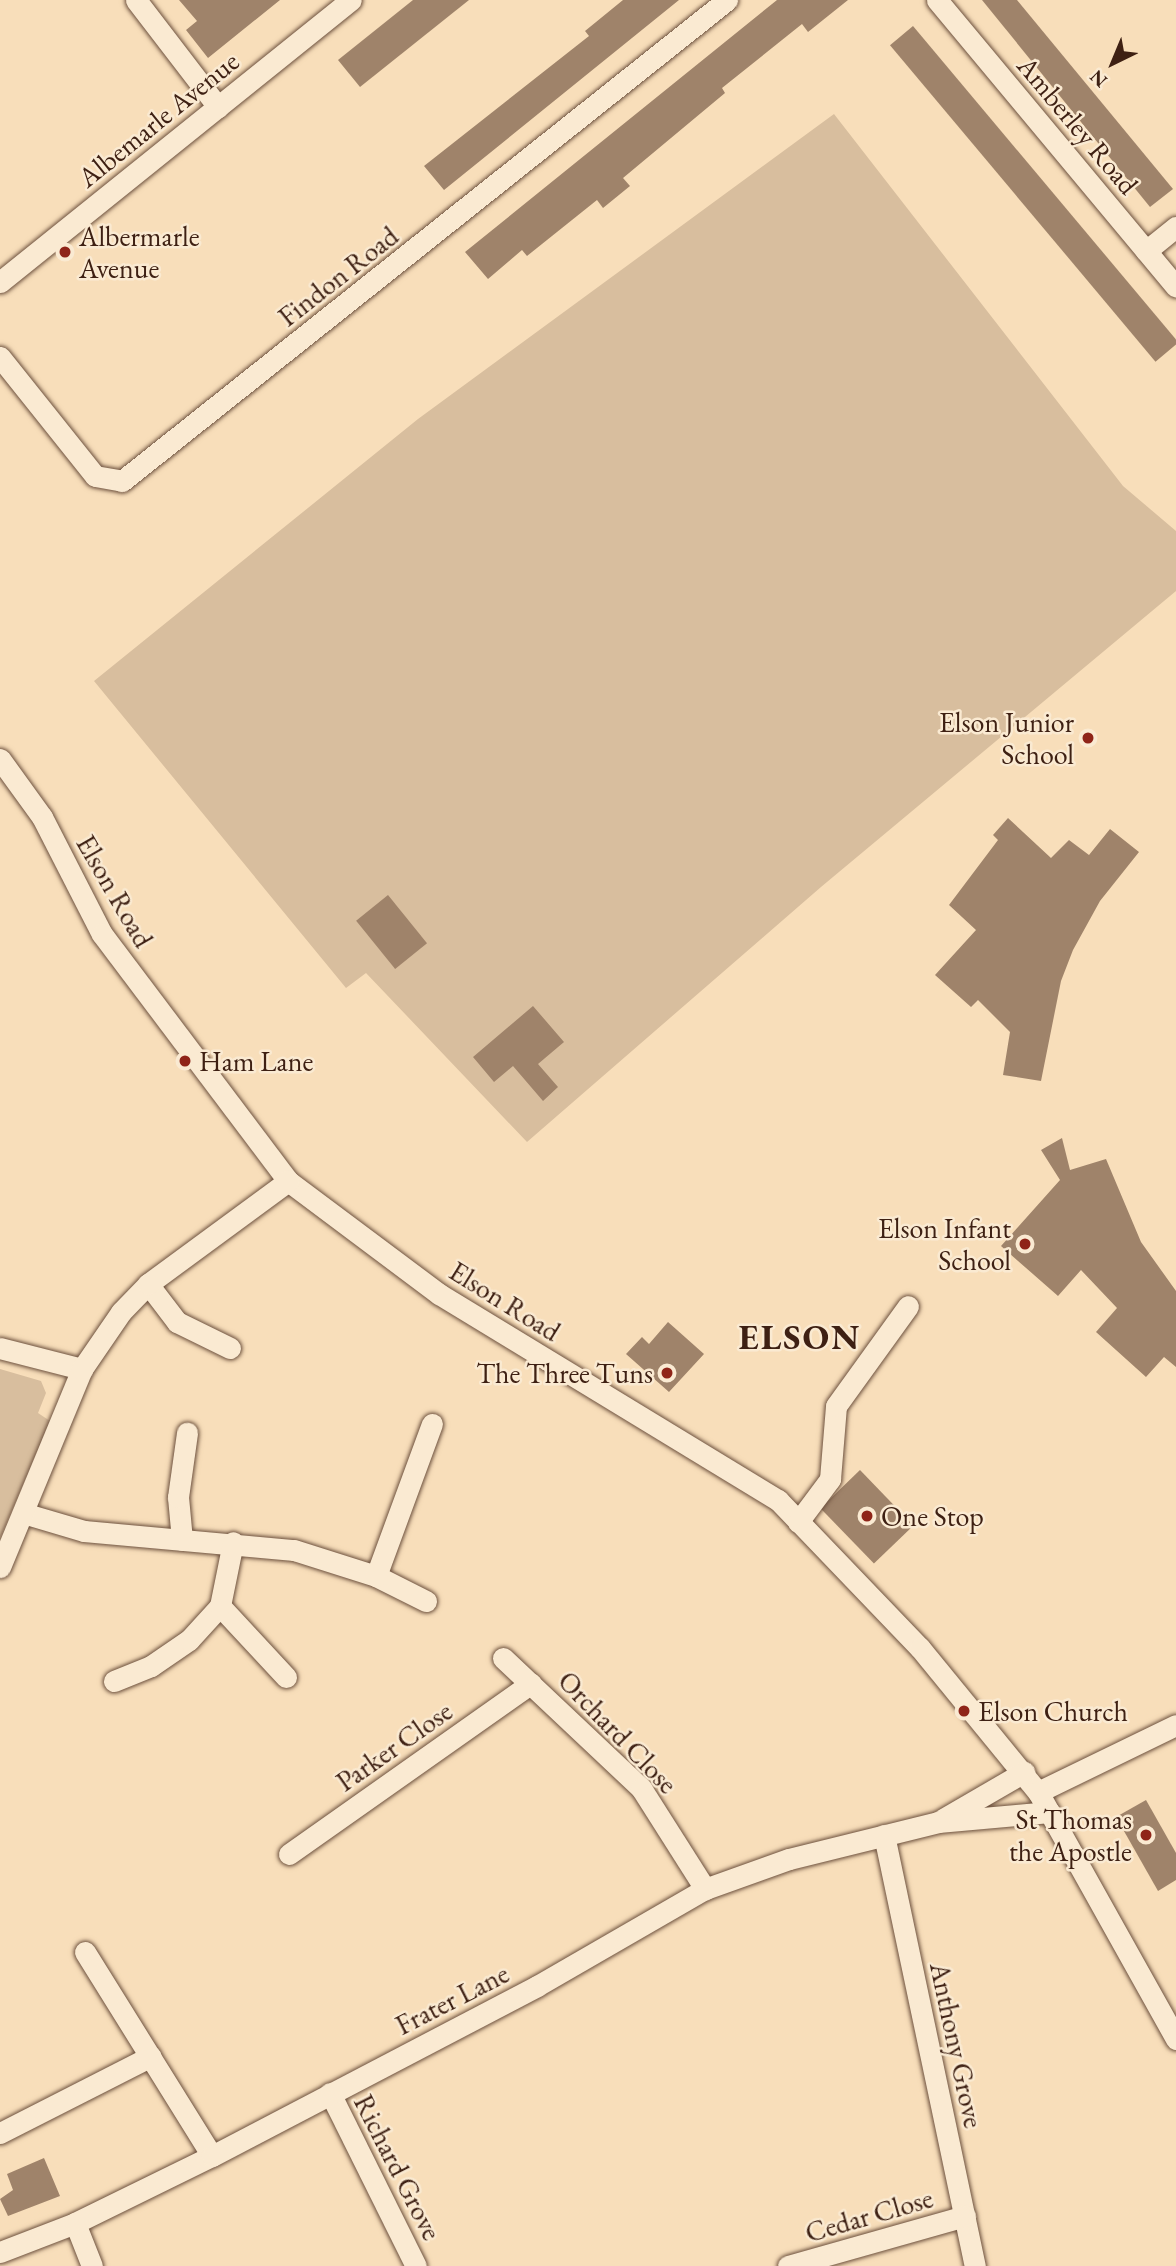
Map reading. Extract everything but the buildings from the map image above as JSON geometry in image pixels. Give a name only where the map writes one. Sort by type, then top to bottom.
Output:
[{"type":"street","points":[[136,0],[218,107]]},
{"type":"street","name":"Albemarle Avenue","points":[[0,282],[351,0]]},
{"type":"street","name":"Findon Road","points":[[0,357],[95,476],[122,481],[727,0]]},
{"type":"street","name":"Amberley Road","points":[[937,0],[1176,287]]},
{"type":"street","points":[[1146,251],[1176,227]]},
{"type":"street","name":"Elson Road","points":[[0,760],[42,817],[102,934],[288,1181],[439,1294],[778,1500],[920,1648],[1038,1792],[1176,2039]]},
{"type":"street","points":[[0,1567],[82,1369],[148,1284],[288,1181]]},
{"type":"street","points":[[148,1284],[177,1322],[230,1348]]},
{"type":"street","points":[[798,1522],[831,1479],[836,1406],[908,1306]]},
{"type":"street","points":[[0,1348],[82,1369]]},
{"type":"street","points":[[376,1576],[432,1424]]},
{"type":"street","points":[[182,1540],[178,1497],[187,1433]]},
{"type":"street","points":[[23,1513],[85,1531],[233,1542],[294,1550],[376,1576],[426,1601]]},
{"type":"street","points":[[114,1681],[170,1653],[220,1606],[233,1542]]},
{"type":"street","points":[[220,1606],[286,1677]]},
{"type":"street","name":"Orchard Close","points":[[503,1658],[641,1788],[705,1889]]},
{"type":"street","name":"Parker Close","points":[[289,1854],[531,1683]]},
{"type":"street","points":[[1038,1792],[1176,1725]]},
{"type":"street","name":"Frater Lane","points":[[938,1822],[1024,1772]]},
{"type":"street","name":"Frater Lane","points":[[0,2252],[75,2223],[212,2156],[537,1986],[705,1889],[789,1860],[938,1822],[1050,1812]]},
{"type":"street","name":"Anthony Grove","points":[[884,1835],[975,2266]]},
{"type":"street","points":[[85,1952],[212,2156]]},
{"type":"street","points":[[0,2133],[151,2056]]},
{"type":"street","name":"Richard Grove","points":[[330,2093],[416,2266]]},
{"type":"street","name":"Cedar Close","points":[[788,2266],[965,2216]]},
{"type":"street","points":[[75,2223],[92,2266]]},
{"type":"shaded area","points":[[834,114],[1123,486],[1176,531],[1176,591],[821,887],[527,1142],[366,973],[346,988],[94,681],[418,419]]},
{"type":"shaded area","points":[[0,1369],[41,1381],[46,1393],[38,1413],[50,1421],[0,1538]]},
{"type":"place","name":"Albermarle Avenue","points":[[65,252]]},
{"type":"place","name":"Elson Junior School","points":[[1088,738]]},
{"type":"place","name":"Ham Lane","points":[[185,1061]]},
{"type":"place","name":"Elson Infant School","points":[[1025,1244]]},
{"type":"place","name":"The Three Tuns","points":[[667,1373]]},
{"type":"place","name":"One Stop","points":[[867,1516]]},
{"type":"place","name":"Elson Church","points":[[964,1711]]},
{"type":"place","name":"St Thomas the Apostle","points":[[1146,1835]]},
{"type":"district","name":"ELSON","points":[[800,1337]]}]
